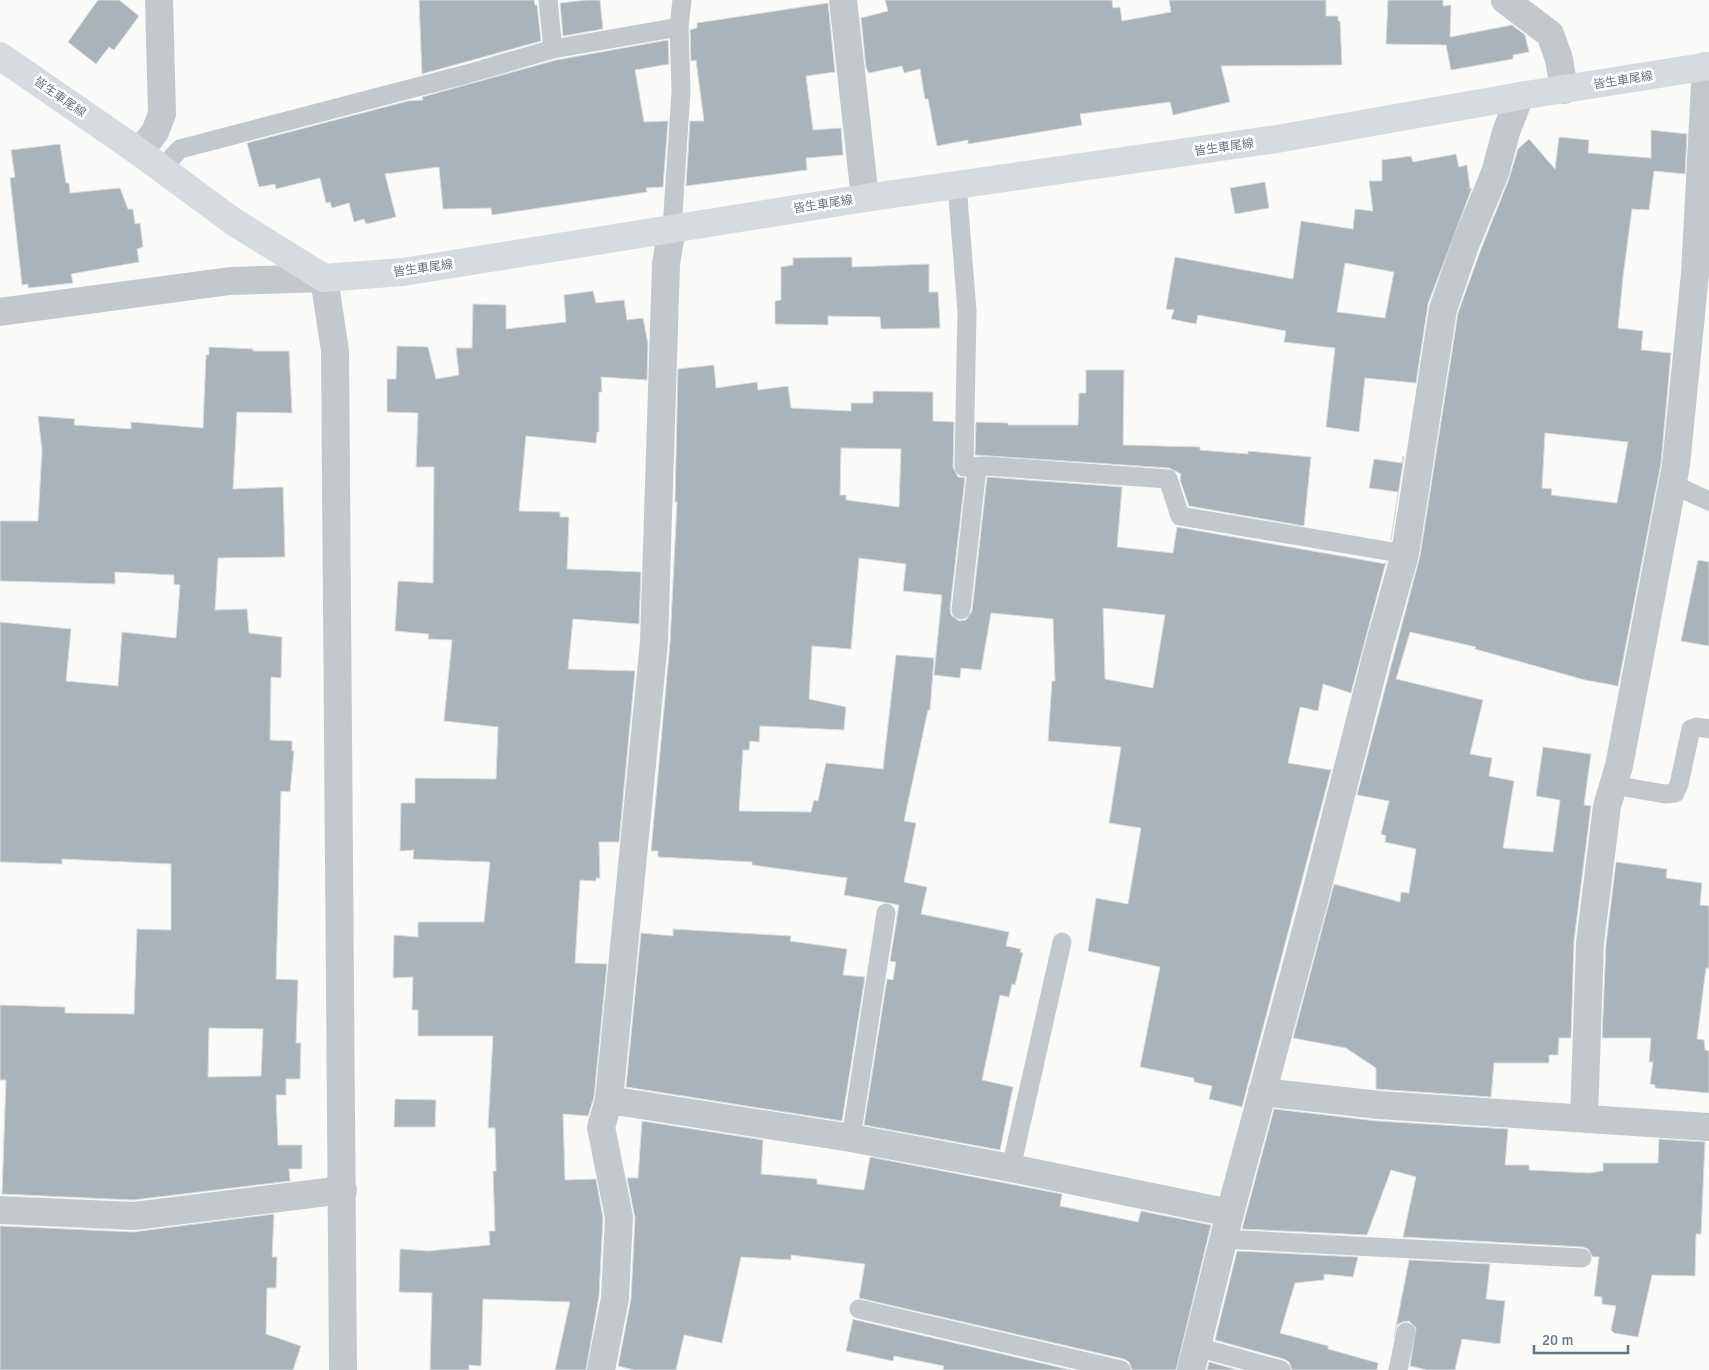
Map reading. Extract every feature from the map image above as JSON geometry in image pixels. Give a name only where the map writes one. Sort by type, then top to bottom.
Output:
[{"type":"main road","name":"皆生車尾線","points":[[0,56],[140,152],[234,222],[324,278],[403,272],[865,198],[1277,139],[1520,96],[1708,66]]},
{"type":"street","points":[[140,152],[155,132],[162,114],[159,0]]},
{"type":"street","points":[[843,0],[865,198]]},
{"type":"street","points":[[1505,0],[1550,34],[1558,59],[1564,90]]},
{"type":"street","points":[[1584,1119],[1590,943],[1607,806],[1619,766],[1676,465],[1702,275],[1708,66]]},
{"type":"street","points":[[1194,1359],[1226,1226],[1405,554],[1444,309],[1466,243],[1495,173],[1506,132],[1520,96]]},
{"type":"street","points":[[601,1370],[614,1298],[619,1217],[601,1127],[609,1100],[654,642],[666,264],[672,228]]},
{"type":"street","points":[[0,312],[230,281],[324,278],[335,351],[344,1370]]},
{"type":"street","points":[[1262,1092],[1379,1104],[1709,1127]]},
{"type":"street","points":[[609,1100],[851,1138],[1011,1168],[1226,1226]]},
{"type":"street","points":[[0,1210],[134,1216],[294,1198],[342,1190]]},
{"type":"lane","points":[[548,0],[552,49]]},
{"type":"lane","points":[[672,228],[681,91],[679,27],[682,0]]},
{"type":"lane","points":[[161,169],[180,149],[459,76],[552,49],[679,27]]},
{"type":"lane","points":[[957,184],[966,312],[964,467],[978,468],[986,466],[1168,480],[1180,516],[1405,554]]},
{"type":"lane","points":[[961,610],[978,468]]},
{"type":"lane","points":[[1672,484],[1709,501]]},
{"type":"lane","points":[[1613,785],[1665,794],[1674,792],[1679,784],[1691,729],[1697,727],[1709,729]]},
{"type":"lane","points":[[851,1138],[886,913]]},
{"type":"lane","points":[[1011,1168],[1062,942]]},
{"type":"lane","points":[[1226,1226],[1291,1241],[1582,1258]]},
{"type":"lane","points":[[859,1309],[1121,1370]]},
{"type":"lane","points":[[1398,1370],[1406,1332]]},
{"type":"lane","points":[[1194,1359],[1281,1370]]},
{"type":"building","points":[[98,0],[119,0],[139,16],[114,50],[109,47],[96,64],[68,42]]},
{"type":"building","points":[[419,0],[534,0],[535,5],[537,5],[541,41],[422,74]]},
{"type":"building","points":[[600,0],[603,29],[563,36],[560,3]]},
{"type":"building","points":[[885,0],[1112,0],[1113,8],[1120,7],[1122,21],[1171,12],[1169,0],[1326,0],[1326,16],[1338,16],[1338,21],[1340,21],[1342,65],[1221,66],[1230,102],[1173,115],[1170,102],[1080,114],[1082,125],[968,144],[968,140],[937,146],[928,99],[925,99],[920,69],[904,73],[902,66],[869,73],[866,68],[861,18],[888,11]]},
{"type":"building","points":[[1388,0],[1443,0],[1443,6],[1451,5],[1450,37],[1512,25],[1525,35],[1529,52],[1513,55],[1513,59],[1451,70],[1446,45],[1386,44]]},
{"type":"building","points":[[828,3],[835,72],[806,76],[813,130],[841,128],[843,155],[806,158],[807,170],[686,186],[690,121],[704,121],[696,60],[691,61],[690,30],[697,28],[697,23]]},
{"type":"building","points":[[668,40],[669,64],[635,70],[644,122],[668,121],[663,187],[646,188],[647,192],[492,215],[491,208],[443,209],[439,167],[385,174],[396,217],[366,224],[364,219],[354,222],[349,203],[332,208],[330,202],[326,203],[320,178],[276,189],[275,184],[259,187],[247,143],[408,101],[423,100],[422,97],[556,60]]},
{"type":"building","points":[[1651,130],[1687,134],[1685,174],[1654,171],[1649,210],[1632,209],[1623,277],[1618,328],[1643,331],[1641,350],[1671,353],[1661,463],[1618,686],[1585,680],[1475,649],[1476,647],[1410,632],[1396,679],[1483,700],[1470,754],[1492,758],[1489,776],[1514,781],[1503,848],[1553,852],[1560,800],[1536,796],[1543,747],[1591,754],[1584,805],[1591,806],[1574,941],[1571,1038],[1559,1038],[1558,1055],[1549,1055],[1549,1063],[1494,1063],[1491,1097],[1376,1089],[1376,1068],[1346,1048],[1293,1038],[1334,884],[1400,902],[1401,892],[1409,893],[1416,849],[1385,842],[1386,836],[1381,834],[1389,801],[1357,795],[1420,556],[1458,313],[1509,179],[1518,149],[1529,139],[1555,169],[1559,137],[1589,140],[1588,153],[1651,158]],"holes":[[[1545,433],[1628,442],[1617,503],[1551,495],[1552,489],[1542,488]]]},
{"type":"building","points":[[60,144],[66,183],[69,183],[70,193],[120,188],[128,209],[133,209],[135,224],[140,223],[143,247],[137,249],[139,262],[71,274],[73,283],[28,288],[28,284],[22,285],[10,178],[15,177],[11,150]]},
{"type":"building","points":[[1456,154],[1459,167],[1467,165],[1470,189],[1472,188],[1428,304],[1416,383],[1365,378],[1359,432],[1326,427],[1335,348],[1284,342],[1286,331],[1198,315],[1196,324],[1171,319],[1174,310],[1166,309],[1175,257],[1293,279],[1301,221],[1353,229],[1355,209],[1373,211],[1369,181],[1382,181],[1382,160],[1411,156],[1413,162]],"holes":[[[1345,263],[1394,272],[1385,318],[1337,312]]]},
{"type":"building","points":[[1265,182],[1269,208],[1235,214],[1230,188]]},
{"type":"building","points":[[852,257],[852,267],[929,264],[929,292],[938,292],[940,328],[881,329],[880,317],[828,316],[828,325],[775,324],[775,301],[781,300],[781,267],[793,265],[793,258]]},
{"type":"building","points":[[593,291],[596,303],[624,300],[627,320],[643,318],[648,344],[647,380],[601,377],[602,392],[599,392],[599,432],[597,432],[596,443],[526,436],[519,511],[560,512],[560,517],[569,517],[567,569],[641,572],[639,624],[573,619],[568,669],[635,671],[619,842],[599,842],[600,878],[596,878],[596,881],[580,880],[575,963],[607,964],[594,1097],[588,1116],[563,1114],[565,1180],[596,1179],[603,1218],[599,1296],[586,1370],[555,1370],[570,1302],[483,1299],[481,1366],[469,1365],[469,1370],[430,1370],[432,1293],[399,1292],[400,1249],[428,1251],[490,1245],[489,1231],[495,1231],[493,1171],[496,1171],[495,1128],[488,1128],[493,1036],[418,1036],[418,1010],[412,1010],[413,977],[393,978],[394,935],[418,937],[418,922],[484,922],[490,862],[413,859],[414,850],[400,851],[401,803],[415,803],[415,778],[496,779],[498,727],[444,721],[452,640],[428,639],[429,634],[395,631],[398,581],[433,583],[434,467],[416,467],[418,413],[387,412],[387,379],[396,379],[397,346],[428,347],[436,379],[459,375],[456,348],[472,348],[473,304],[506,305],[506,329],[566,322],[564,295]]},
{"type":"building","points":[[209,347],[253,349],[253,351],[289,351],[292,413],[237,412],[233,489],[283,487],[285,557],[218,558],[215,610],[247,609],[249,633],[282,637],[281,678],[271,677],[270,740],[292,741],[292,751],[294,751],[290,792],[281,791],[276,979],[298,980],[296,1043],[301,1043],[300,1079],[286,1079],[286,1095],[276,1095],[278,1145],[302,1145],[302,1169],[289,1169],[290,1181],[133,1200],[2,1194],[6,1080],[0,1080],[0,1005],[65,1007],[65,1013],[134,1014],[137,929],[171,930],[171,864],[62,859],[62,864],[0,862],[0,622],[71,629],[66,681],[118,686],[122,632],[176,638],[180,585],[174,584],[174,575],[115,572],[115,584],[0,581],[0,521],[38,521],[42,450],[38,416],[75,419],[74,425],[131,429],[131,422],[203,428],[206,355],[209,355]],"holes":[[[209,1028],[263,1029],[261,1076],[208,1077]]]},
{"type":"building","points":[[714,365],[716,388],[757,382],[758,390],[788,386],[791,408],[851,411],[851,403],[873,403],[873,391],[933,392],[933,421],[954,422],[953,467],[958,477],[965,478],[950,609],[951,615],[959,621],[966,620],[972,611],[987,477],[1122,487],[1117,547],[1173,553],[1177,527],[1385,564],[1351,693],[1323,684],[1318,711],[1300,707],[1288,763],[1331,770],[1242,1107],[1209,1099],[1212,1086],[1194,1082],[1194,1078],[1140,1067],[1160,967],[1088,951],[1096,898],[1128,904],[1141,828],[1109,823],[1121,747],[1048,741],[1052,681],[1055,681],[1053,619],[991,613],[981,670],[961,668],[960,678],[934,675],[942,595],[903,591],[906,564],[859,558],[851,649],[812,646],[809,699],[846,707],[844,730],[760,726],[759,742],[750,741],[749,750],[743,750],[739,811],[811,812],[814,800],[818,801],[826,763],[883,769],[896,655],[934,658],[930,710],[928,710],[904,821],[916,823],[904,882],[927,887],[921,914],[1009,932],[1006,946],[1021,949],[1020,952],[1023,953],[1015,985],[1012,984],[1009,997],[1000,995],[982,1080],[1013,1087],[1000,1150],[864,1125],[887,979],[893,980],[896,962],[890,961],[899,905],[844,895],[847,878],[752,865],[752,862],[658,857],[658,851],[651,851],[670,643],[677,502],[675,502],[678,369]],"holes":[[[841,448],[901,449],[899,507],[846,500],[846,495],[840,495]],[[1103,608],[1165,615],[1153,688],[1105,679]]]},
{"type":"building","points":[[1086,370],[1124,370],[1123,445],[1200,447],[1200,450],[1248,454],[1248,451],[1311,457],[1304,526],[1189,506],[1180,480],[1181,474],[1169,468],[975,455],[976,422],[1008,423],[1008,425],[1078,425],[1079,393],[1086,393]]},
{"type":"building","points":[[1404,457],[1391,540],[1398,492],[1369,488],[1374,459],[1402,463]]},
{"type":"building","points":[[1698,560],[1709,562],[1709,646],[1681,641]]},
{"type":"building","points":[[1616,862],[1667,869],[1666,878],[1702,883],[1700,905],[1709,906],[1709,968],[1706,968],[1697,1039],[1704,1040],[1705,1050],[1709,1051],[1709,1093],[1655,1088],[1655,1085],[1650,1084],[1653,1062],[1649,1062],[1651,1038],[1602,1038],[1606,944]]},
{"type":"building","points":[[673,929],[791,936],[790,941],[847,949],[843,975],[865,977],[842,1121],[626,1087],[641,933],[673,936]]},
{"type":"building","points":[[395,1099],[436,1100],[435,1127],[394,1127]]},
{"type":"building","points":[[1274,1109],[1377,1121],[1508,1129],[1505,1165],[1529,1165],[1529,1170],[1589,1173],[1603,1171],[1603,1163],[1658,1163],[1659,1139],[1705,1142],[1701,1234],[1696,1234],[1695,1276],[1652,1275],[1638,1337],[1614,1333],[1611,1330],[1616,1306],[1602,1304],[1602,1297],[1594,1296],[1599,1257],[1593,1257],[1588,1249],[1583,1247],[1403,1237],[1416,1177],[1391,1170],[1367,1235],[1242,1229]]},
{"type":"building","points":[[642,1121],[763,1140],[761,1174],[817,1179],[817,1184],[864,1190],[870,1157],[1062,1194],[1060,1206],[1138,1222],[1141,1211],[1211,1225],[1176,1370],[1132,1370],[1129,1362],[1124,1359],[859,1298],[865,1264],[791,1255],[791,1260],[741,1257],[722,1343],[684,1335],[676,1370],[634,1370],[618,1366],[631,1299],[635,1218],[627,1178],[638,1178]]},
{"type":"building","points":[[274,1214],[272,1257],[277,1257],[276,1288],[267,1288],[266,1334],[301,1346],[293,1370],[0,1370],[0,1226],[133,1232]]},
{"type":"building","points":[[1237,1251],[1358,1257],[1353,1277],[1324,1274],[1324,1280],[1295,1283],[1280,1333],[1328,1346],[1328,1349],[1378,1363],[1377,1370],[1292,1370],[1289,1362],[1284,1359],[1215,1340]]},
{"type":"building","points":[[1409,1260],[1490,1264],[1486,1299],[1505,1301],[1500,1344],[1462,1339],[1455,1370],[1427,1370],[1410,1366],[1416,1328],[1409,1321],[1402,1322],[1397,1325],[1394,1337]]},
{"type":"building","points":[[853,1319],[1071,1370],[943,1370],[944,1366],[894,1356],[893,1361],[846,1351]]},
{"type":"building","points":[[1209,1362],[1238,1370],[1207,1370]]}]
